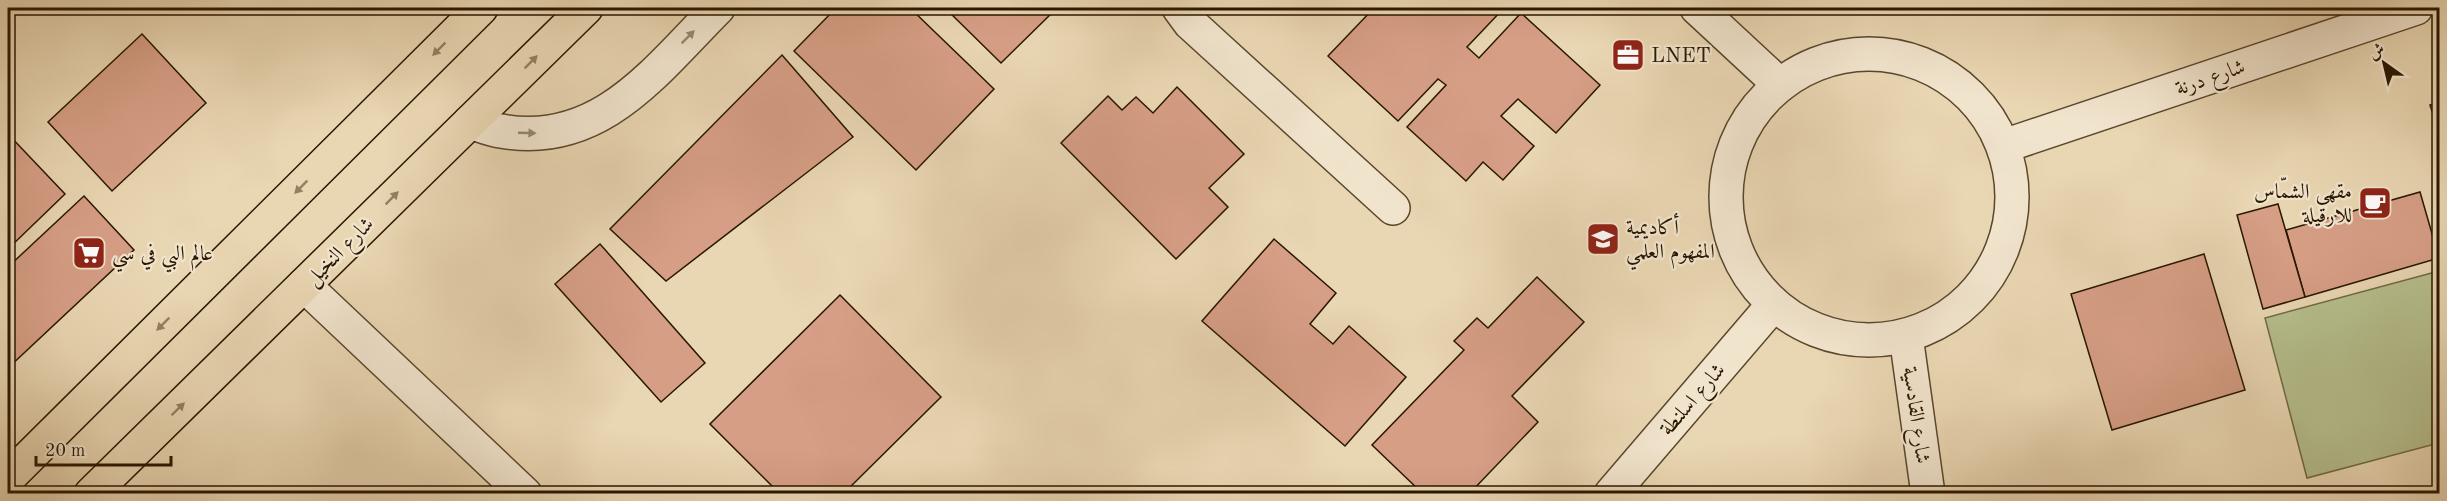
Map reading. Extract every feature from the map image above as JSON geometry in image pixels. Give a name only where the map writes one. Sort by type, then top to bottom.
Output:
[{"type":"main road","points":[[8,478],[481,8]]},
{"type":"main road","name":"شارع النخيل","points":[[91,494],[586,8]]},
{"type":"street","points":[[470,122],[500,131],[532,134],[564,130],[594,120],[621,104],[718,8]]},
{"type":"street","points":[[1179,8],[1190,22],[1393,208]]},
{"type":"street","points":[[1697,8],[1780,85]]},
{"type":"street","name":"شارع درنة","points":[[2004,146],[2416,8]]},
{"type":"street","points":[[1850,55],[1889,55],[1926,65],[1959,85],[1985,112],[2004,146],[2012,179],[2012,214],[2004,247],[1989,278],[1966,303],[1938,323],[1906,336],[1878,341],[1850,340],[1822,334],[1773,305],[1750,279],[1734,247],[1726,212],[1727,176],[1737,142],[1755,111],[1780,85],[1813,65],[1850,55]]},
{"type":"street","points":[[304,285],[525,494]]},
{"type":"street","name":"شارع اسلنطة","points":[[1611,494],[1773,305]]},
{"type":"street","name":"شارع القادسية","points":[[1906,336],[1928,494]]},
{"type":"green space","points":[[2439,271],[2439,443],[2307,478],[2265,318]]},
{"type":"building","points":[[836,8],[910,8],[994,89],[916,170],[794,51]]},
{"type":"building","points":[[945,8],[1057,8],[1001,63]]},
{"type":"building","points":[[1374,8],[1504,8],[1467,47],[1479,58],[1521,13],[1600,85],[1556,133],[1518,99],[1501,116],[1534,146],[1503,180],[1483,162],[1466,181],[1407,127],[1446,85],[1438,79],[1398,121],[1328,56]]},
{"type":"building","points":[[142,34],[206,103],[112,191],[48,122]]},
{"type":"building","points":[[782,55],[853,137],[666,281],[610,229]]},
{"type":"building","points":[[1177,87],[1244,154],[1209,188],[1228,207],[1176,259],[1061,143],[1108,96],[1122,110],[1136,97],[1153,113]]},
{"type":"building","points":[[2440,102],[2440,136],[2430,105]]},
{"type":"building","points":[[8,134],[65,194],[8,249]]},
{"type":"building","points":[[2420,192],[2439,258],[2305,297],[2286,230]]},
{"type":"building","points":[[84,196],[134,250],[8,368],[8,267]]},
{"type":"building","points":[[2278,204],[2305,297],[2263,309],[2237,215]]},
{"type":"building","points":[[1274,239],[1336,293],[1310,324],[1333,344],[1349,326],[1406,377],[1345,446],[1202,321]]},
{"type":"building","points":[[600,244],[705,363],[661,402],[555,284]]},
{"type":"building","points":[[2204,254],[2245,390],[2112,430],[2071,294]]},
{"type":"building","points":[[1537,277],[1584,322],[1512,396],[1538,422],[1469,494],[1417,494],[1420,491],[1372,445],[1464,350],[1454,341],[1477,318],[1488,328]]},
{"type":"building","points":[[840,295],[941,397],[843,494],[780,494],[710,424]]},
{"type":"place","name":"LNET","points":[[1628,55]]},
{"type":"place","name":"مقهي الشمّاس للارقيلة","points":[[2375,203]]},
{"type":"place","name":"أكاديمية المفهوم العلمي","points":[[1603,239]]},
{"type":"place","name":"عالم البي في سي","points":[[89,253]]}]
